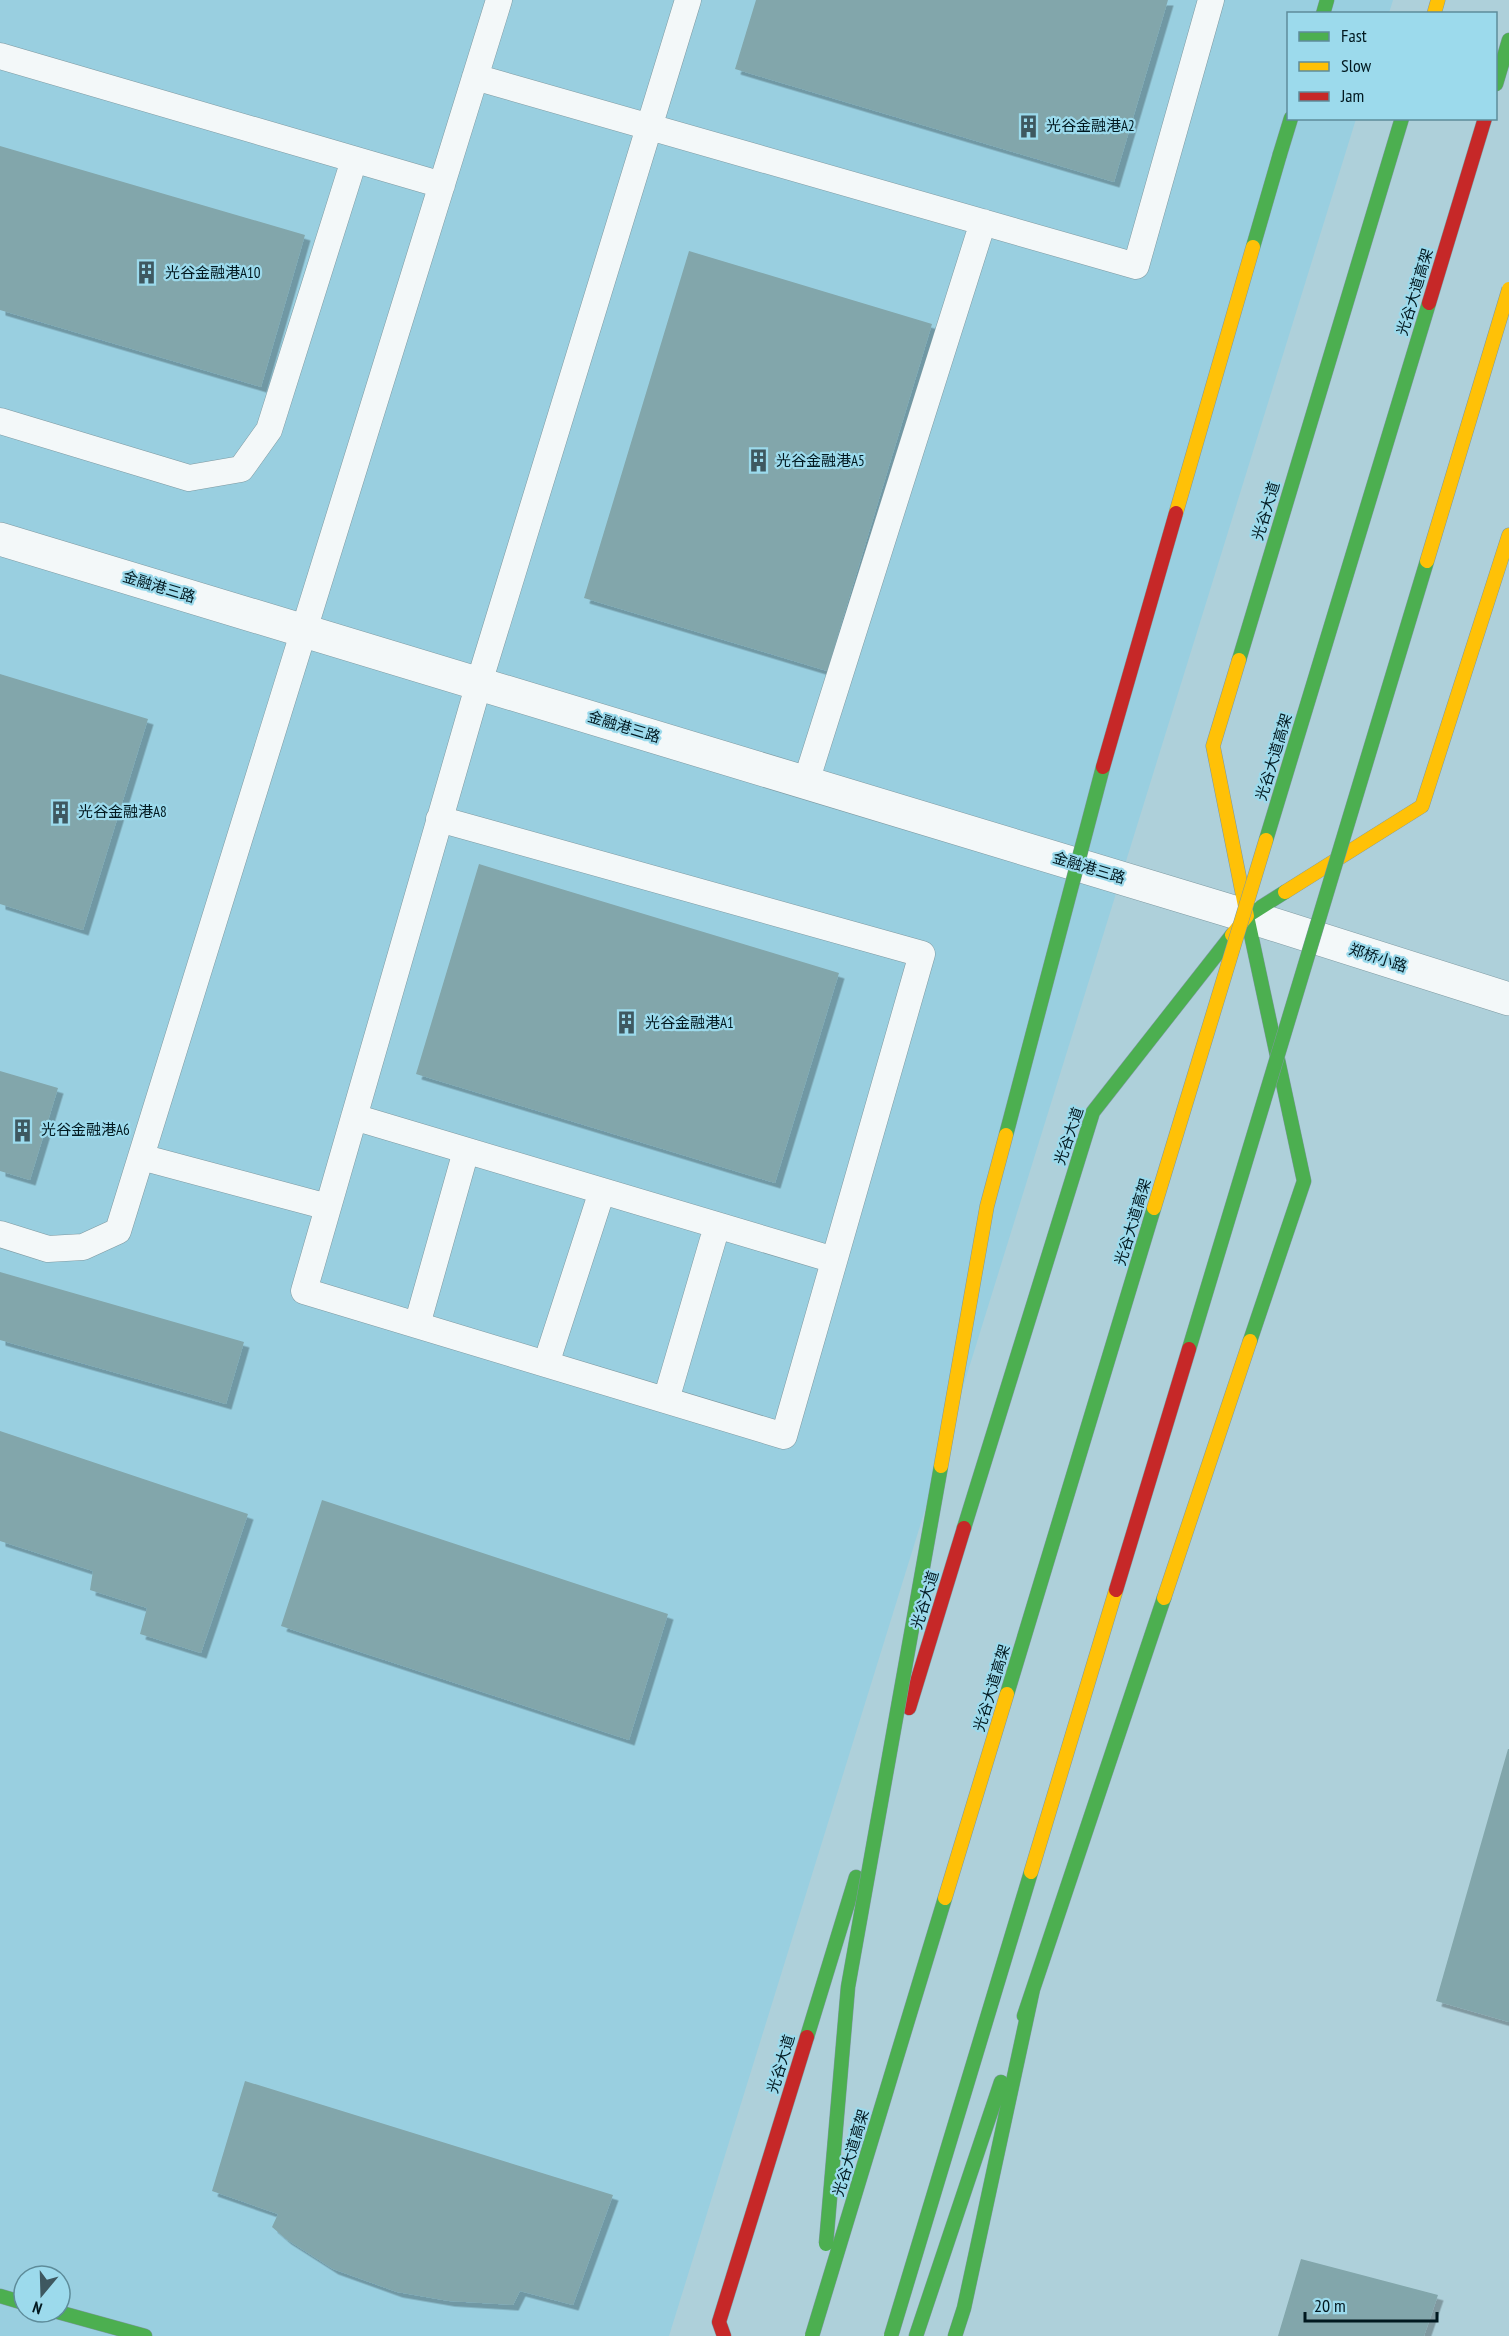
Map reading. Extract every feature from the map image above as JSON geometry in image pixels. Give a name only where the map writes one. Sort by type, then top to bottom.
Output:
[{"type":"main road","points":[[1497,81],[1509,40]]},
{"type":"main road","points":[[820,2311],[849,1987],[987,1206],[1109,742],[1290,120]]},
{"type":"main road","name":"光谷大道","points":[[916,2336],[1304,1181],[1213,746],[1401,120]]},
{"type":"main road","name":"光谷大道高架","points":[[812,2336],[1484,120]]},
{"type":"main road","points":[[891,2336],[1509,289]]},
{"type":"main road","name":"光谷大道","points":[[724,2336],[719,2322],[1093,1112],[1247,916],[1422,806],[1509,535]]},
{"type":"main road","points":[[955,2336],[964,2308],[1033,1989]]},
{"type":"main road","points":[[72,2316],[145,2336]]},
{"type":"street","name":"金融港三路","points":[[0,539],[1247,916]]},
{"type":"street","name":"郑桥小路","points":[[1247,916],[1509,999]]},
{"type":"lane","points":[[0,1234],[48,1249],[83,1247],[118,1231],[499,0]]},
{"type":"lane","points":[[439,819],[922,954],[784,1436],[304,1291],[439,819],[479,683],[688,0]]},
{"type":"lane","points":[[475,77],[650,125],[1136,266],[1211,0]]},
{"type":"lane","points":[[0,56],[442,185]]},
{"type":"lane","points":[[0,421],[189,478],[241,469],[269,430],[354,160]]},
{"type":"lane","points":[[806,782],[983,222]]},
{"type":"lane","points":[[354,1117],[834,1260]]},
{"type":"lane","points":[[417,1325],[466,1151]]},
{"type":"lane","points":[[141,1157],[328,1207]]},
{"type":"lane","points":[[546,1364],[602,1191]]},
{"type":"lane","points":[[666,1400],[717,1226]]},
{"type":"shaded area","points":[[0,0],[1393,0],[1389,12],[1287,12],[1287,120],[1356,120],[669,2336],[0,2336]]},
{"type":"building","name":"光谷金融港A2","points":[[756,0],[1168,0],[1114,182],[735,69]]},
{"type":"building","name":"光谷金融港A10","points":[[0,146],[305,235],[261,387],[0,310]]},
{"type":"building","name":"光谷金融港A5","points":[[689,251],[932,324],[827,671],[584,598]]},
{"type":"building","name":"光谷金融港A8","points":[[0,674],[148,719],[83,930],[0,904]]},
{"type":"building","name":"光谷金融港A1","points":[[479,864],[839,973],[775,1183],[416,1074]]},
{"type":"building","name":"光谷金融港A6","points":[[0,1071],[58,1088],[30,1180],[0,1171]]},
{"type":"building","points":[[0,1272],[244,1342],[226,1404],[0,1340]]},
{"type":"building","points":[[0,1431],[248,1514],[201,1653],[140,1634],[147,1608],[90,1590],[93,1571],[0,1541]]},
{"type":"building","points":[[322,1500],[668,1614],[629,1740],[281,1626]]},
{"type":"building","points":[[1509,1749],[1509,2022],[1436,2001]]},
{"type":"building","points":[[245,2081],[613,2195],[573,2305],[520,2291],[513,2305],[449,2301],[397,2292],[333,2269],[286,2239],[272,2227],[278,2214],[212,2191]]},
{"type":"building","points":[[1301,2259],[1438,2295],[1424,2336],[1278,2336]]},
{"type":"traffic: fast","points":[[1324,12],[1327,0]]},
{"type":"traffic: fast","points":[[1497,81],[1509,40]]},
{"type":"traffic: fast","points":[[1280,154],[1290,120]]},
{"type":"traffic: fast","points":[[1239,660],[1401,120]]},
{"type":"traffic: fast","points":[[1253,247],[1280,154]]},
{"type":"traffic: fast","points":[[1266,840],[1429,303]]},
{"type":"traffic: fast","points":[[1189,1349],[1427,561]]},
{"type":"traffic: fast","points":[[1006,1135],[1103,767]]},
{"type":"traffic: fast","points":[[1250,1341],[1304,1181],[1247,916],[1285,892]]},
{"type":"traffic: fast","points":[[964,1528],[1093,1112],[1232,935]]},
{"type":"traffic: fast","points":[[1007,1694],[1154,1208]]},
{"type":"traffic: fast","points":[[826,2244],[848,1987],[941,1466]]},
{"type":"traffic: fast","points":[[1024,2016],[1164,1598]]},
{"type":"traffic: fast","points":[[891,2336],[1031,1872]]},
{"type":"traffic: fast","points":[[807,2037],[856,1877]]},
{"type":"traffic: fast","points":[[812,2336],[945,1898]]},
{"type":"traffic: fast","points":[[955,2336],[964,2308],[1033,1989]]},
{"type":"traffic: fast","points":[[916,2336],[1001,2082]]},
{"type":"traffic: fast","points":[[0,2296],[12,2300]]},
{"type":"traffic: fast","points":[[72,2316],[145,2336]]},
{"type":"traffic: slow","points":[[1435,12],[1438,0]]},
{"type":"traffic: slow","points":[[1176,513],[1253,247]]},
{"type":"traffic: slow","points":[[1427,561],[1509,289]]},
{"type":"traffic: slow","points":[[1285,892],[1422,806],[1509,535]]},
{"type":"traffic: slow","points":[[1232,935],[1247,916],[1213,746],[1239,660]]},
{"type":"traffic: slow","points":[[1154,1208],[1266,840]]},
{"type":"traffic: slow","points":[[941,1466],[987,1206],[1006,1135]]},
{"type":"traffic: slow","points":[[1164,1598],[1250,1341]]},
{"type":"traffic: slow","points":[[1031,1872],[1116,1590]]},
{"type":"traffic: slow","points":[[945,1898],[1007,1694]]},
{"type":"traffic: jam","points":[[1429,303],[1484,120]]},
{"type":"traffic: jam","points":[[1103,767],[1176,513]]},
{"type":"traffic: jam","points":[[1116,1590],[1189,1349]]},
{"type":"traffic: jam","points":[[909,1708],[964,1528]]},
{"type":"traffic: jam","points":[[724,2336],[719,2322],[807,2037]]},
{"type":"place","name":"光谷金融港A2","points":[[1028,126]]},
{"type":"place","name":"光谷金融港A10","points":[[147,273]]},
{"type":"place","name":"光谷金融港A5","points":[[758,461]]},
{"type":"place","name":"光谷金融港A8","points":[[60,812]]},
{"type":"place","name":"光谷金融港A1","points":[[627,1023]]},
{"type":"place","name":"光谷金融港A6","points":[[23,1130]]}]
